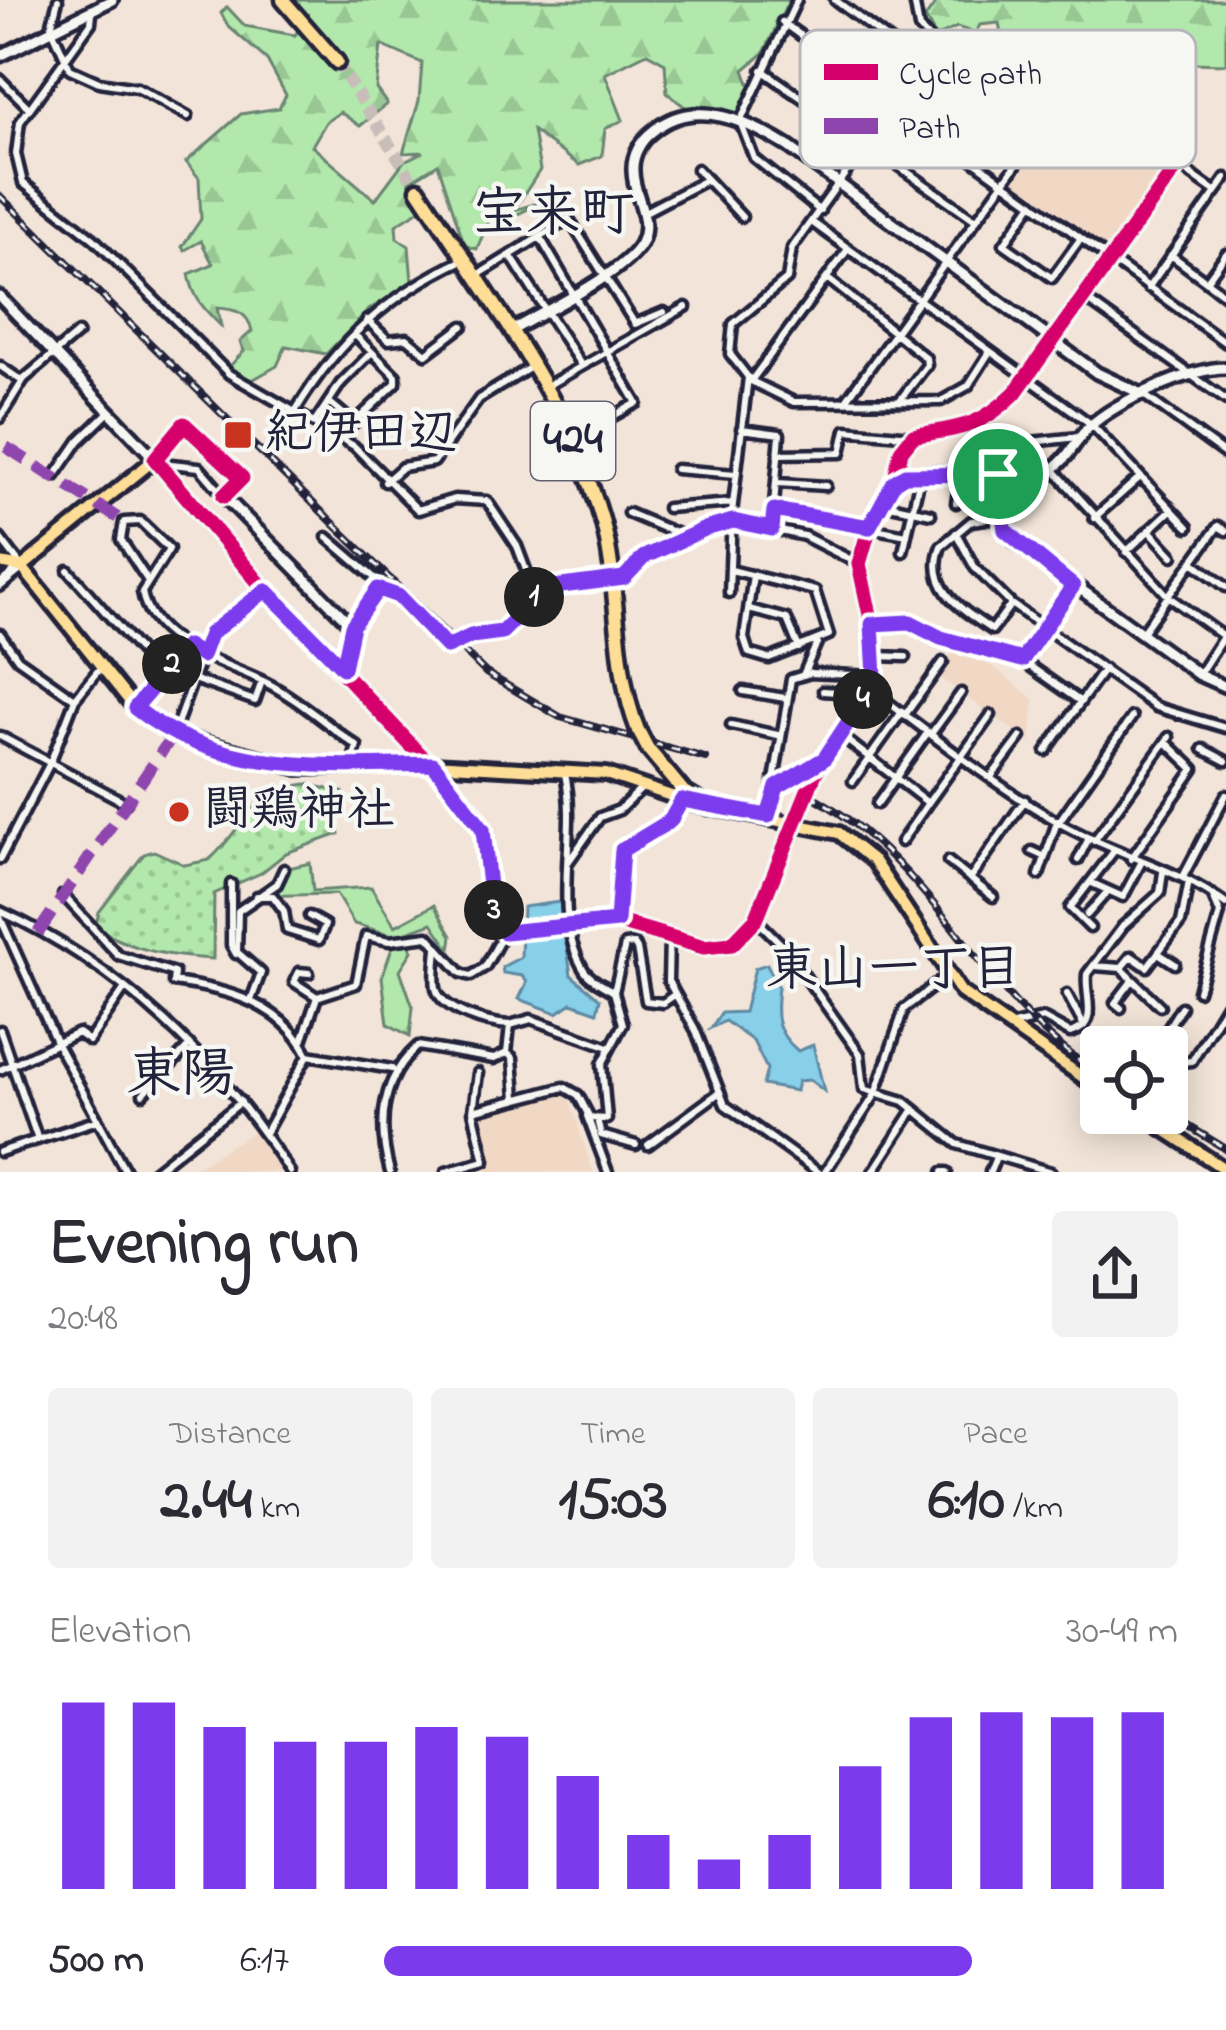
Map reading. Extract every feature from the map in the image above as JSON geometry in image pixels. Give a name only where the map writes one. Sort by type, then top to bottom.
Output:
[{"type":"highway","points":[[283,0],[337,62]]},
{"type":"highway","name":"424","points":[[418,188],[533,366],[572,439],[596,499],[615,578],[638,730],[683,796],[709,807]]},
{"type":"main road","points":[[22,567],[157,461]]},
{"type":"main road","points":[[0,563],[22,567],[135,708],[173,735],[274,765],[433,764],[606,774],[683,796]]},
{"type":"main road","points":[[709,807],[816,825],[859,844],[901,898],[961,992],[1080,1076]]},
{"type":"main road","points":[[1172,1134],[1226,1169]]},
{"type":"street","points":[[58,0],[51,27],[65,62],[99,82],[137,88],[188,116]]},
{"type":"street","points":[[0,56],[112,0]]},
{"type":"street","points":[[797,0],[782,22],[740,123],[754,158],[821,212]]},
{"type":"street","points":[[835,0],[875,30]]},
{"type":"street","points":[[914,0],[921,30]]},
{"type":"street","points":[[92,9],[92,23],[29,108],[16,137],[23,183],[94,239],[229,374],[369,456],[385,482],[418,510],[455,499],[487,502],[517,545],[535,594]]},
{"type":"street","points":[[782,22],[800,34]]},
{"type":"street","points":[[762,70],[800,95]]},
{"type":"street","points":[[0,80],[29,108]]},
{"type":"street","points":[[511,331],[603,275],[640,246],[644,213],[633,172],[646,136],[682,112],[740,123],[800,156]]},
{"type":"street","points":[[815,168],[1114,385],[1144,395],[1226,455]]},
{"type":"street","points":[[850,168],[792,248],[787,279],[730,330],[730,353],[749,379],[784,401],[940,401],[958,395],[989,353]]},
{"type":"street","points":[[905,168],[974,219]]},
{"type":"street","points":[[985,168],[1226,344]]},
{"type":"street","points":[[847,399],[1012,168]]},
{"type":"street","points":[[779,454],[841,453],[845,430],[914,436],[952,432],[983,420],[1025,380],[1176,168]]},
{"type":"street","points":[[1182,168],[1216,192]]},
{"type":"street","points":[[697,169],[739,214],[726,222]]},
{"type":"street","points":[[1148,288],[1226,178]]},
{"type":"street","points":[[644,213],[706,180]]},
{"type":"street","points":[[1033,203],[1004,244],[1052,278],[1081,238]]},
{"type":"street","points":[[476,277],[569,219],[635,324],[664,312]]},
{"type":"street","points":[[813,223],[1091,424],[1188,527]]},
{"type":"street","points":[[540,236],[609,347],[637,403],[572,439]]},
{"type":"street","points":[[729,592],[733,503],[749,379],[848,249]]},
{"type":"street","points":[[1206,281],[1226,254]]},
{"type":"street","points":[[510,255],[581,365]]},
{"type":"street","points":[[1171,255],[1226,296]]},
{"type":"street","points":[[296,410],[330,358],[367,320],[399,292],[464,260]]},
{"type":"street","points":[[826,278],[920,350],[927,365],[899,400]]},
{"type":"street","points":[[0,297],[157,461],[266,590],[433,764],[483,829],[490,896],[510,932]]},
{"type":"street","points":[[1084,298],[1226,400]]},
{"type":"street","points":[[545,387],[686,307]]},
{"type":"street","points":[[367,320],[388,340],[407,338],[426,354],[463,326]]},
{"type":"street","points":[[0,418],[22,381],[78,333]]},
{"type":"street","points":[[329,401],[354,423],[396,383],[396,376],[355,335]]},
{"type":"street","points":[[315,422],[373,352]]},
{"type":"street","points":[[0,366],[22,381]]},
{"type":"street","points":[[385,482],[402,467],[434,462],[479,399],[533,366]]},
{"type":"street","points":[[894,482],[921,473],[1013,474],[1053,469],[1091,424],[1190,374],[1226,368]]},
{"type":"street","points":[[55,476],[79,441],[110,412]]},
{"type":"street","points":[[157,461],[184,424],[242,478],[224,496]]},
{"type":"street","points":[[741,429],[780,434],[772,529]]},
{"type":"street","points":[[317,997],[356,984],[366,936],[389,941],[421,934],[461,973],[471,976],[485,968],[510,932],[614,921],[721,947],[738,942],[756,919],[815,773],[875,676],[872,624],[859,564],[869,527],[894,482],[901,451],[914,436]]},
{"type":"street","points":[[1013,474],[1014,451],[1021,443],[1079,437]]},
{"type":"street","points":[[157,461],[199,467],[352,626]]},
{"type":"street","points":[[171,477],[180,464]]},
{"type":"street","points":[[676,469],[736,474]]},
{"type":"street","points":[[1053,469],[1169,597],[1225,638],[1198,675]]},
{"type":"street","points":[[903,552],[921,473]]},
{"type":"street","points":[[956,503],[961,474]]},
{"type":"street","points":[[998,474],[1000,517],[1014,541],[1198,675],[1226,687]]},
{"type":"street","points":[[1094,518],[1139,478]]},
{"type":"street","points":[[778,483],[826,486]]},
{"type":"street","points":[[667,508],[733,503]]},
{"type":"street","points":[[881,503],[931,514]]},
{"type":"street","points":[[774,510],[907,535]]},
{"type":"street","points":[[1126,552],[1172,510]]},
{"type":"street","points":[[628,513],[685,537]]},
{"type":"street","points":[[1000,517],[971,521],[937,553],[940,587],[992,630],[1011,604]]},
{"type":"street","points":[[148,581],[121,540],[124,522],[140,521],[168,550],[148,581],[144,603],[187,646],[262,681],[357,746],[351,766]]},
{"type":"street","points":[[328,537],[447,647],[471,636],[502,632],[535,594],[631,574],[644,557],[733,521],[804,536],[859,564]]},
{"type":"street","points":[[1141,634],[1218,526],[1226,531]]},
{"type":"street","points":[[1150,530],[1173,556]]},
{"type":"street","points":[[956,533],[975,568],[1011,604],[1156,707],[1226,728]]},
{"type":"street","points":[[0,540],[22,567],[0,585]]},
{"type":"street","points":[[1193,562],[1226,587]]},
{"type":"street","points":[[68,570],[162,676]]},
{"type":"street","points":[[731,570],[753,575],[815,591],[829,635],[761,660],[749,653],[744,638],[753,575]]},
{"type":"street","points":[[1022,660],[1073,586]]},
{"type":"street","points":[[343,668],[352,626],[378,589],[387,589]]},
{"type":"street","points":[[173,735],[210,634],[266,590]]},
{"type":"street","points":[[748,609],[787,619],[799,648]]},
{"type":"street","points":[[872,624],[910,622],[941,638],[1022,660],[1081,702]]},
{"type":"street","points":[[0,634],[18,659],[75,699]]},
{"type":"street","points":[[803,675],[818,640]]},
{"type":"street","points":[[135,708],[187,646]]},
{"type":"street","points":[[875,656],[906,657]]},
{"type":"street","points":[[854,782],[943,662]]},
{"type":"street","points":[[0,859],[50,763],[75,699],[100,668]]},
{"type":"street","points":[[1046,751],[1104,669]]},
{"type":"street","points":[[768,816],[777,787],[778,735],[791,679],[875,676]]},
{"type":"street","points":[[196,680],[255,701],[262,681]]},
{"type":"street","points":[[743,691],[785,698]]},
{"type":"street","points":[[823,691],[868,692],[1057,822],[1131,859],[1186,879],[1226,904]]},
{"type":"street","points":[[877,804],[961,693]]},
{"type":"street","points":[[901,842],[991,715]]},
{"type":"street","points":[[1039,875],[1057,822],[1132,722]]},
{"type":"street","points":[[730,725],[778,735]]},
{"type":"street","points":[[840,735],[928,803]]},
{"type":"street","points":[[0,736],[126,803]]},
{"type":"street","points":[[991,777],[1021,736]]},
{"type":"street","points":[[1078,860],[1168,740],[1194,769],[1131,859]]},
{"type":"street","points":[[1203,749],[1226,760]]},
{"type":"street","points":[[777,787],[824,759]]},
{"type":"street","points":[[569,861],[600,817],[620,810],[646,787],[662,783],[661,766]]},
{"type":"street","points":[[564,771],[570,796],[568,910],[582,964],[589,976],[614,992]]},
{"type":"street","points":[[1121,968],[1131,956],[1147,967],[1184,916],[1186,879],[1226,795]]},
{"type":"street","points":[[614,921],[622,850],[670,821],[683,796]]},
{"type":"street","points":[[970,879],[1025,800]]},
{"type":"street","points":[[1032,850],[1045,856]]},
{"type":"street","points":[[1090,928],[1070,908],[1114,851]]},
{"type":"street","points":[[948,861],[993,896]]},
{"type":"street","points":[[1092,883],[1123,897],[1141,863]]},
{"type":"street","points":[[239,956],[238,910],[277,884],[284,869]]},
{"type":"street","points":[[1084,1026],[1091,1012],[1087,974],[1123,926],[1160,893],[1163,872]]},
{"type":"street","points":[[231,884],[231,944],[261,973],[251,1000]]},
{"type":"street","points":[[1087,915],[1108,891]]},
{"type":"street","points":[[1198,991],[1220,913],[1212,894]]},
{"type":"street","points":[[64,896],[118,955],[174,973],[172,982],[251,1000],[302,1041],[308,1054]]},
{"type":"street","points":[[253,896],[273,896],[287,930],[319,940],[325,925],[309,916]]},
{"type":"street","points":[[0,914],[125,988],[190,1045],[265,1132],[290,1172]]},
{"type":"street","points":[[0,914],[58,1046],[126,1172]]},
{"type":"street","points":[[756,919],[785,948],[860,1054],[861,1083],[875,1095],[914,1109],[957,1144],[1051,1172]]},
{"type":"street","points":[[670,935],[665,962],[674,995],[695,1029],[732,1113],[822,1172],[875,1095],[904,1009],[948,975]]},
{"type":"street","points":[[598,1123],[609,1114],[601,1074],[623,1024],[614,992],[620,956],[632,943],[638,949],[643,996],[657,1004],[674,995]]},
{"type":"street","points":[[436,945],[436,990],[443,1002],[494,1024],[531,1019],[609,1047]]},
{"type":"street","points":[[1157,953],[1175,964]]},
{"type":"street","points":[[1095,966],[1121,968]]},
{"type":"street","points":[[1121,968],[1160,1006]]},
{"type":"street","points":[[309,973],[299,972],[294,982],[317,997]]},
{"type":"street","points":[[1121,1008],[1115,1003],[1131,982]]},
{"type":"street","points":[[0,1070],[78,1033],[88,1041],[125,988]]},
{"type":"street","points":[[1067,994],[1084,1026]]},
{"type":"street","points":[[302,1041],[317,997]]},
{"type":"street","points":[[1188,1061],[1226,1004]]},
{"type":"street","points":[[1169,1026],[1180,1007]]},
{"type":"street","points":[[1006,1026],[1043,1018],[1076,1034],[1080,1030]]},
{"type":"street","points":[[507,1053],[510,1025]]},
{"type":"street","points":[[0,1030],[38,1140]]},
{"type":"street","points":[[143,1094],[190,1045]]},
{"type":"street","points":[[390,1172],[383,1126],[392,1069],[418,1046],[494,1059],[507,1053]]},
{"type":"street","points":[[507,1053],[513,1058],[517,1098]]},
{"type":"street","points":[[308,1054],[392,1069]]},
{"type":"street","points":[[265,1132],[308,1054]]},
{"type":"street","points":[[448,1172],[484,1161],[473,1111],[478,1072]]},
{"type":"street","points":[[473,1111],[564,1087],[578,1095],[587,1112],[608,1172]]},
{"type":"street","points":[[648,1145],[720,1091]]},
{"type":"street","points":[[153,1172],[241,1102]]},
{"type":"street","points":[[873,1172],[914,1109]]},
{"type":"street","points":[[587,1112],[598,1123],[601,1135],[636,1145]]},
{"type":"street","points":[[0,1151],[98,1120]]},
{"type":"street","points":[[991,1172],[996,1157]]},
{"type":"shaded area","points":[[1019,168],[1170,168],[1111,254],[1009,183]]},
{"type":"shaded area","points":[[954,649],[993,667],[1034,699],[1030,742],[936,675]]},
{"type":"shaded area","points":[[551,1092],[568,1094],[593,1172],[488,1172],[473,1111]]},
{"type":"shaded area","points":[[258,1129],[287,1172],[188,1172]]},
{"type":"green space","points":[[289,0],[789,0],[764,53],[744,70],[750,86],[740,113],[685,107],[667,93],[665,63],[647,53],[605,74],[623,120],[605,129],[602,156],[579,165],[533,131],[540,170],[514,210],[542,202],[494,226],[503,215],[493,210],[477,249],[465,246],[438,164],[409,182],[421,209],[396,225],[397,238],[409,246],[412,282],[370,309],[326,354],[286,346],[277,366],[252,380],[233,373],[230,366],[244,351],[240,342],[252,331],[247,320],[235,311],[217,308],[221,326],[200,303],[191,282],[189,274],[213,264],[201,241],[185,250],[182,247],[201,219],[199,178],[186,162],[241,114],[279,108],[286,95],[267,60],[228,26],[221,13],[227,7],[245,26],[295,35],[304,23]],"holes":[[[381,45],[422,63],[419,101],[403,153],[424,152],[404,161],[375,200],[312,146],[326,122],[340,112],[360,126],[387,104],[376,89]]]},
{"type":"green space","points":[[938,0],[1226,0],[1226,64],[1196,63],[1196,30],[1001,30],[999,23],[980,25],[977,30],[932,30],[925,18]]},
{"type":"green space","points":[[306,784],[342,792],[334,800],[339,834],[286,853],[261,873],[214,894],[213,959],[135,946],[96,924],[99,912],[144,854],[154,851],[185,865],[209,860],[259,803],[271,794]]},
{"type":"green space","points":[[310,863],[313,891],[371,887],[395,926],[434,905],[452,936],[450,950],[432,923],[396,936],[354,924],[336,894],[253,896],[284,869]]},
{"type":"green space","points":[[408,940],[412,951],[400,970],[413,1007],[410,1036],[388,1024],[382,977],[392,948]]},
{"type":"water","points":[[560,902],[571,975],[600,999],[597,1012],[572,1003],[557,1013],[519,999],[527,982],[522,976],[503,973],[502,967],[521,957],[523,907]]},
{"type":"water","points":[[767,964],[778,987],[780,1029],[798,1051],[813,1045],[824,1091],[810,1080],[798,1081],[796,1091],[763,1085],[767,1069],[753,1041],[725,1021],[711,1028],[721,1013],[744,1012],[755,968]]},
{"type":"tunnel","points":[[337,62],[418,189]]},
{"type":"railway","points":[[0,196],[486,673],[560,717],[705,758]]},
{"type":"railway","points":[[810,795],[853,823],[891,857],[1022,1010],[1080,1060]]},
{"type":"railway","points":[[1188,1126],[1226,1149]]},
{"type":"marked path","points":[[6,447],[124,522]]},
{"type":"marked path","points":[[38,933],[173,735]]},
{"type":"cycle path","points":[[224,496],[242,478],[184,424],[155,459],[265,590],[475,813],[493,903],[505,931],[612,920],[704,947],[732,944],[756,919],[815,773],[875,676],[872,624],[859,564],[872,519],[894,482],[901,451],[913,436],[979,420],[1015,393],[1176,168]]},
{"type":"place","name":"紀伊田辺","points":[[238,435]]},
{"type":"place","name":"闘鶏神社","points":[[179,812]]},
{"type":"district","name":"宝来町","points":[[553,216]]},
{"type":"district","name":"東山一丁目","points":[[894,971]]},
{"type":"district","name":"東陽","points":[[181,1077]]},
{"type":"route","points":[[998,474],[1005,530],[1073,586],[1022,660],[941,638],[910,622],[872,624],[875,676],[824,759],[790,774],[777,787],[768,816],[682,800],[670,821],[622,850],[615,893],[617,921],[505,932],[490,896],[483,829],[433,764],[274,765],[173,735],[135,708],[187,646],[202,656],[210,634],[266,590],[343,668],[352,626],[378,589],[398,596],[447,647],[471,636],[502,632],[546,588],[624,578],[644,557],[705,529],[733,521],[772,529],[774,510],[869,527],[894,482],[905,475],[998,474]]}]
